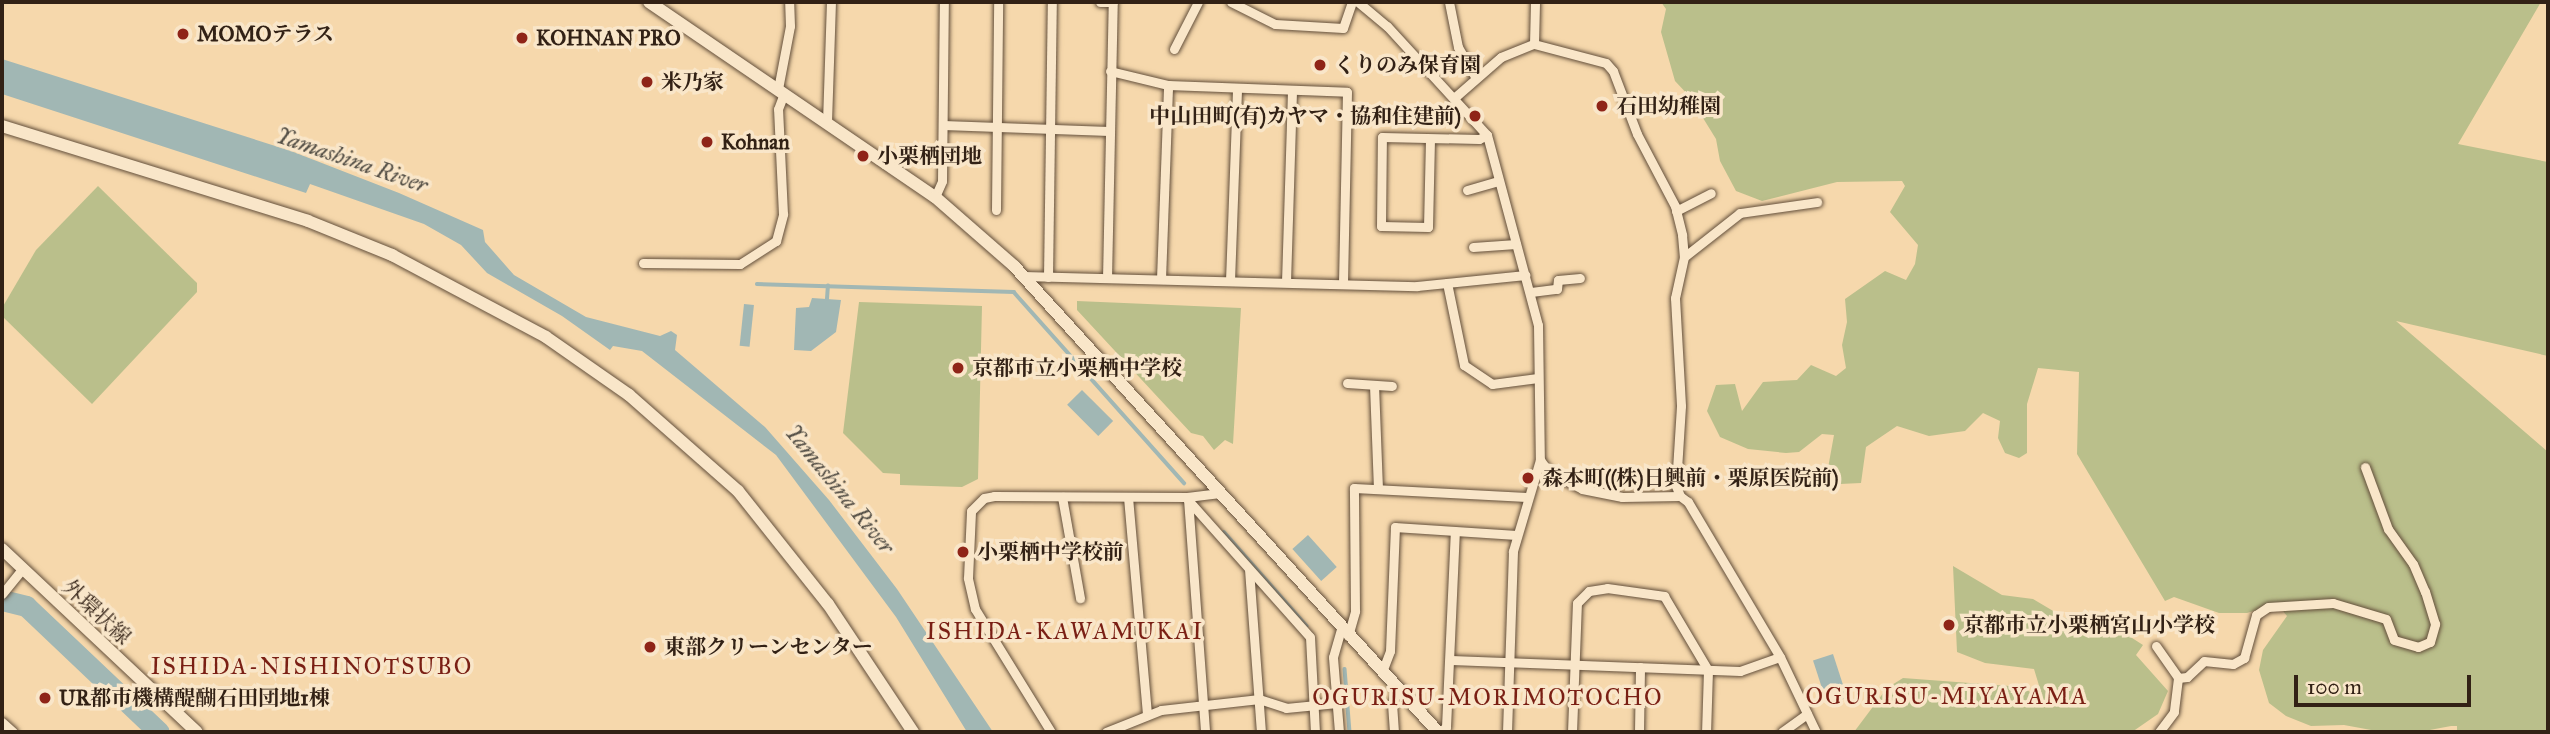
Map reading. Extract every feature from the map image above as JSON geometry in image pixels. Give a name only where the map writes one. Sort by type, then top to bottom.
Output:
[{"type":"street","points":[[649,2],[935,197],[1023,276],[1344,632],[1439,732],[1446,727],[1455,531]]},
{"type":"street","points":[[643,264],[740,264],[776,241],[783,214],[778,109],[790,26],[789,2]]},
{"type":"street","points":[[827,122],[831,2]]},
{"type":"street","points":[[935,197],[942,181],[944,2]]},
{"type":"street","points":[[996,210],[998,2]]},
{"type":"street","points":[[1048,276],[1052,2]]},
{"type":"street","points":[[1100,2],[1113,2],[1107,278]]},
{"type":"street","points":[[1174,48],[1198,2]]},
{"type":"street","points":[[1231,2],[1275,24],[1343,28],[1352,2]]},
{"type":"street","points":[[1358,2],[1387,26],[1487,135],[1538,325],[1540,460],[1516,535],[1507,732]]},
{"type":"street","points":[[1449,2],[1458,47],[1476,78]]},
{"type":"street","points":[[1534,44],[1535,2]]},
{"type":"street","points":[[1454,99],[1501,57],[1534,44],[1606,63],[1613,71],[1637,134],[1676,211],[1684,257]]},
{"type":"street","points":[[1110,71],[1168,85],[1237,91],[1347,92],[1343,284]]},
{"type":"street","points":[[1161,279],[1168,85]]},
{"type":"street","points":[[1230,281],[1237,91]]},
{"type":"street","points":[[1286,282],[1292,92]]},
{"type":"street","points":[[943,125],[1109,131]]},
{"type":"street","points":[[2,126],[308,221],[403,261],[546,337],[629,395],[738,491],[828,604],[913,732]]},
{"type":"street","points":[[1430,139],[1428,227],[1381,226],[1382,137],[1479,139],[1487,135]]},
{"type":"street","points":[[1468,190],[1499,181]]},
{"type":"street","points":[[1676,211],[1711,193]]},
{"type":"street","points":[[1816,732],[1780,657],[1724,568],[1701,518],[1680,496],[1676,486],[1681,406],[1675,298],[1677,274],[1684,257],[1740,213],[1817,202]]},
{"type":"street","points":[[1473,247],[1516,244]]},
{"type":"street","points":[[1023,276],[1343,284],[1447,283],[1525,275]]},
{"type":"street","points":[[1531,292],[1557,289],[1558,280],[1580,278]]},
{"type":"street","points":[[1447,283],[1464,365],[1492,384],[1538,378]]},
{"type":"street","points":[[1347,383],[1392,386]]},
{"type":"street","points":[[1374,385],[1378,488]]},
{"type":"street","points":[[1540,460],[1549,472],[1582,489],[1622,497],[1680,496]]},
{"type":"street","points":[[2178,678],[2187,677],[2204,661],[2233,664],[2244,658],[2256,615],[2269,607],[2333,603],[2385,619],[2394,640],[2418,647],[2430,642],[2435,624],[2425,592],[2413,564],[2388,529],[2365,467]]},
{"type":"street","points":[[1339,732],[1333,657],[1355,611],[1354,488],[1527,498]]},
{"type":"street","points":[[1051,732],[975,609],[968,578],[969,519],[984,498],[1188,499],[1218,493]]},
{"type":"street","points":[[1062,498],[1080,598]]},
{"type":"street","points":[[1128,498],[1147,715]]},
{"type":"street","points":[[1188,499],[1310,637],[1315,732]]},
{"type":"street","points":[[1188,499],[1205,732]]},
{"type":"street","points":[[1382,672],[1390,651],[1395,527],[1516,535]]},
{"type":"street","name":"外環状線","points":[[2,549],[197,732]]},
{"type":"street","points":[[3,592],[22,569]]},
{"type":"street","points":[[1249,569],[1261,732]]},
{"type":"street","points":[[1572,732],[1577,603],[1589,591],[1607,588],[1664,596],[1708,670],[1706,732]]},
{"type":"street","points":[[2156,646],[2178,678],[2174,712],[2160,732]]},
{"type":"street","points":[[1451,660],[1740,671],[1780,657]]},
{"type":"street","points":[[1639,732],[1640,667]]},
{"type":"street","points":[[1394,732],[1392,704],[1398,689]]},
{"type":"street","points":[[1106,732],[1147,715],[1203,705],[1259,699],[1286,708],[1337,703]]},
{"type":"street","points":[[1782,732],[1807,714]]},
{"type":"street","points":[[2,722],[13,732]]},
{"type":"green space","points":[[1661,2],[2541,2],[2458,144],[2548,162],[2548,356],[2396,321],[2548,452],[2548,732],[2457,732],[2457,726],[2451,726],[2419,732],[2382,732],[2344,725],[2311,726],[2286,716],[2269,703],[2259,670],[2263,650],[2287,616],[2277,604],[2247,613],[2219,613],[2174,597],[2165,601],[2077,454],[2079,372],[2038,368],[2027,404],[2027,453],[2019,458],[2005,453],[1998,438],[2000,421],[1983,413],[1965,431],[1929,436],[1897,426],[1866,447],[1861,483],[1840,484],[1828,468],[1834,435],[1822,434],[1799,452],[1786,453],[1748,449],[1720,437],[1707,411],[1716,385],[1735,384],[1742,411],[1763,382],[1797,380],[1811,365],[1836,376],[1846,368],[1842,345],[1847,322],[1845,299],[1885,271],[1906,280],[1915,264],[1918,245],[1890,212],[1905,186],[1902,181],[1837,182],[1762,201],[1736,191],[1720,161],[1716,139],[1690,97],[1675,81],[1661,32],[1666,9]]},
{"type":"green space","points":[[98,186],[197,283],[197,292],[92,404],[2,316],[2,308],[36,250]]},
{"type":"green space","points":[[1077,301],[1241,308],[1233,444],[1225,440],[1214,450],[1203,436],[1191,433],[1077,310]]},
{"type":"green space","points":[[859,302],[982,306],[978,479],[962,487],[900,485],[900,474],[883,473],[843,433]]},
{"type":"green space","points":[[1953,566],[2002,595],[2033,599],[2065,618],[2107,622],[2143,645],[2136,655],[2168,691],[2158,714],[2132,732],[1854,732],[1887,688],[1903,678],[2023,687],[2044,702],[2034,669],[1985,663],[1957,652]]},
{"type":"water","points":[[2,59],[291,151],[399,193],[483,230],[485,242],[514,275],[586,317],[660,336],[671,331],[677,335],[675,350],[765,427],[829,500],[897,589],[993,732],[967,732],[896,617],[776,455],[642,351],[613,346],[610,350],[562,316],[487,273],[461,245],[424,224],[310,184],[306,193],[2,94]]},
{"type":"water","points":[[812,298],[841,300],[836,332],[811,351],[794,350],[796,308],[809,307]]},
{"type":"water","points":[[744,304],[754,305],[750,347],[740,346]]},
{"type":"water","points":[[1082,390],[1113,421],[1098,436],[1067,405]]},
{"type":"water","points":[[1308,535],[1337,567],[1321,581],[1292,549]]},
{"type":"water","points":[[1833,654],[1847,698],[1827,704],[1813,660]]},
{"type":"waterway","points":[[757,284],[1014,292],[1184,483]]},
{"type":"waterway","points":[[827,299],[828,286]]},
{"type":"waterway","points":[[1224,532],[1307,626]]},
{"type":"waterway","points":[[2,600],[26,606],[159,732]]},
{"type":"waterway","points":[[1345,669],[1350,732]]},
{"type":"place","name":"MOMOテラス","points":[[183,34]]},
{"type":"place","name":"KOHNAN PRO","points":[[522,38]]},
{"type":"place","name":"くりのみ保育園","points":[[1320,65]]},
{"type":"place","name":"米乃家","points":[[647,82]]},
{"type":"place","name":"石田幼稚園","points":[[1602,106]]},
{"type":"place","name":"中山田町(有)カヤマ・協和住建前)","points":[[1475,116]]},
{"type":"place","name":"Kohnan","points":[[707,142]]},
{"type":"place","name":"小栗栖団地","points":[[863,156]]},
{"type":"place","name":"京都市立小栗栖中学校","points":[[958,368]]},
{"type":"place","name":"森本町((株)日興前・栗原医院前)","points":[[1528,478]]},
{"type":"place","name":"小栗栖中学校前","points":[[963,552]]},
{"type":"place","name":"京都市立小栗栖宮山小学校","points":[[1949,625]]},
{"type":"place","name":"東部クリーンセンター","points":[[650,647]]},
{"type":"place","name":"UR都市機構醍醐石田団地1棟","points":[[45,698]]},
{"type":"district","name":"ISHIDA-KAWAMUKAI","points":[[1065,631]]},
{"type":"district","name":"ISHIDA-NISHINOTSUBO","points":[[312,666]]},
{"type":"district","name":"OGURISU-MIYAYAMA","points":[[1947,696]]},
{"type":"district","name":"OGURISU-MORIMOTOCHO","points":[[1488,697]]},
{"type":"water label","name":"Yamashina River","points":[[352,160]]},
{"type":"water label","name":"Yamashina River","points":[[840,489]]}]
